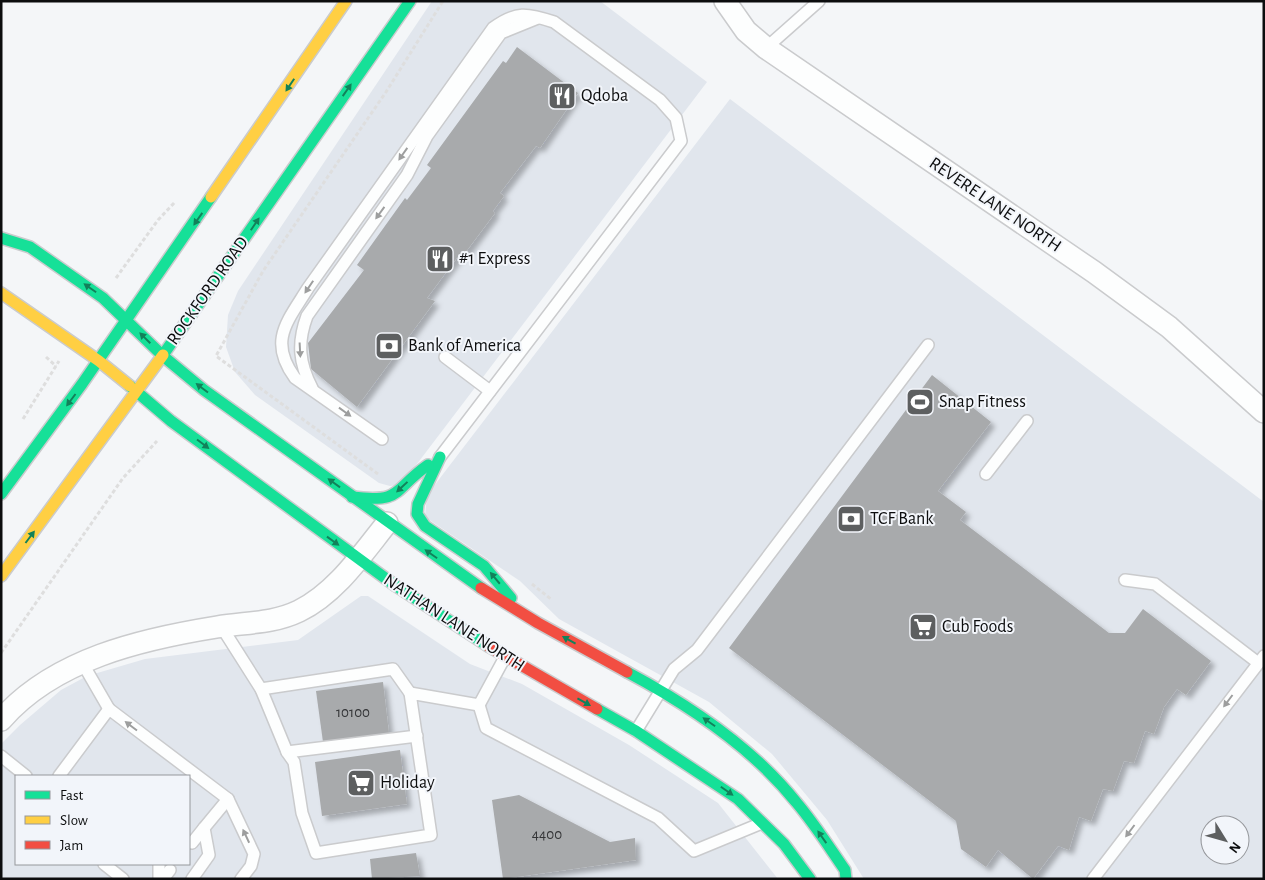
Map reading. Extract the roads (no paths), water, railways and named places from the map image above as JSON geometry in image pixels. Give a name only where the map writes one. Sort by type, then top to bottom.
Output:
[{"type":"street","points":[[1,494],[127,320],[346,1]]},
{"type":"street","name":"ROCKFORD ROAD","points":[[1,576],[137,393],[410,1]]},
{"type":"street","name":"REVERE LANE NORTH","points":[[725,1],[746,31],[766,48],[1139,305],[1169,327],[1264,412]]},
{"type":"street","points":[[1,238],[30,247],[102,298],[163,356],[204,390],[473,583],[526,616],[662,690],[714,726],[756,760],[795,800],[845,870],[846,879]]},
{"type":"street","name":"NATHAN LANE NORTH","points":[[1,293],[99,360],[137,393],[358,559],[458,628],[505,657],[636,731],[738,799],[784,844],[810,879]]},
{"type":"street","points":[[352,497],[376,500],[401,491],[414,475],[440,457]]},
{"type":"street","points":[[440,457],[428,486],[417,502],[418,518],[425,526],[484,566],[526,616]]},
{"type":"street","points":[[1,720],[33,692],[58,676],[124,646],[174,634],[221,626],[279,620],[300,610],[323,596],[358,559],[387,523]]},
{"type":"lane","points":[[766,48],[819,1]]},
{"type":"lane","points":[[382,439],[295,378],[287,367],[282,353],[281,337],[285,324],[313,280],[493,28],[507,17],[523,14],[539,17],[554,22],[660,100],[676,118],[681,142],[440,457]]},
{"type":"lane","points":[[312,389],[303,370],[300,353],[300,334],[307,316],[407,175],[427,136],[501,32],[539,17]]},
{"type":"lane","points":[[636,731],[674,669],[697,650],[928,345]]},
{"type":"lane","points":[[445,357],[490,391]]},
{"type":"lane","points":[[986,474],[1027,421]]},
{"type":"lane","points":[[1093,879],[1260,659],[1155,584],[1125,580]]},
{"type":"lane","points":[[221,626],[261,689],[287,752],[294,762],[302,813],[316,853],[431,836],[410,693],[393,669],[261,689]]},
{"type":"lane","points":[[505,657],[479,705],[486,728],[658,818],[694,851],[762,823]]},
{"type":"lane","points":[[83,664],[109,709],[228,799],[254,854],[251,866],[241,879]]},
{"type":"lane","points":[[410,693],[479,705]]},
{"type":"lane","points":[[59,775],[109,709]]},
{"type":"lane","points":[[287,752],[417,736]]},
{"type":"lane","points":[[1,756],[25,775]]},
{"type":"lane","points":[[190,837],[204,828],[228,799]]},
{"type":"lane","points":[[192,879],[209,855],[204,828]]},
{"type":"lane","points":[[105,865],[123,879]]},
{"type":"place","name":"Qdoba","points":[[562,96]]},
{"type":"place","name":"#1 Express","points":[[440,259]]},
{"type":"place","name":"Bank of America","points":[[389,346]]},
{"type":"place","name":"Snap Fitness","points":[[920,402]]},
{"type":"place","name":"TCF Bank","points":[[851,519]]},
{"type":"place","name":"Cub Foods","points":[[923,627]]},
{"type":"place","name":"Holiday","points":[[361,783]]}]
